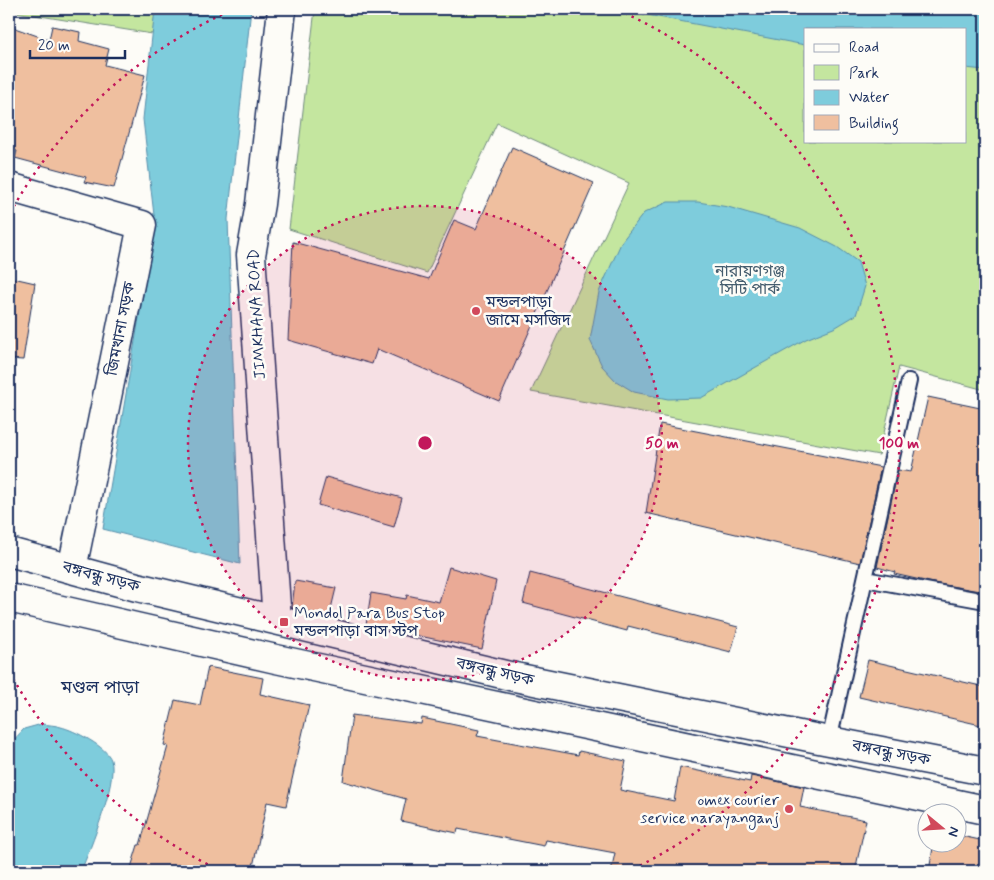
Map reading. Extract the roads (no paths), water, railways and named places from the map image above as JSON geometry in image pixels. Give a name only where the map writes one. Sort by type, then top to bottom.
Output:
[{"type":"main road","name":"JIMKHANA ROAD","points":[[277,620],[251,255],[260,204],[282,9]]},
{"type":"main road","name":"জিমখানা সড়ক","points":[[9,187],[142,224],[72,569]]},
{"type":"main road","name":"বঙ্গবন্ধু সড়ক","points":[[9,552],[137,587],[510,676],[985,771]]},
{"type":"main road","name":"বঙ্গবন্ধু সড়ক","points":[[9,598],[276,659],[985,810]]},
{"type":"lane","points":[[829,741],[909,381]]},
{"type":"lane","points":[[865,579],[985,601]]},
{"type":"water","points":[[155,9],[251,9],[228,219],[240,564],[103,529],[155,224],[143,119]]},
{"type":"water","points":[[616,9],[985,9],[985,70],[966,68],[966,28],[804,28],[804,45]]},
{"type":"water","points":[[668,202],[698,202],[728,207],[800,228],[837,247],[858,262],[865,286],[856,315],[836,327],[806,339],[701,398],[668,399],[634,392],[616,381],[602,366],[590,340],[599,292],[622,241],[644,213]]},
{"type":"water","points":[[42,724],[59,726],[81,735],[103,750],[111,760],[111,783],[107,799],[81,871],[9,871],[9,745],[24,729]]},
{"type":"place","name":"মন্ডলপাড়া জামে মসজিদ","points":[[476,311]]},
{"type":"place","name":"Mondol Para Bus Stop মন্ডলপাড়া বাস স্টপ","points":[[284,622]]},
{"type":"place","name":"omex courier service narayanganj","points":[[789,809]]},
{"type":"district","name":"মণ্ডল পাড়া","points":[[100,688]]},
{"type":"park label","name":"নারায়ণগঞ্জ সিটি পার্ক","points":[[750,280]]}]
